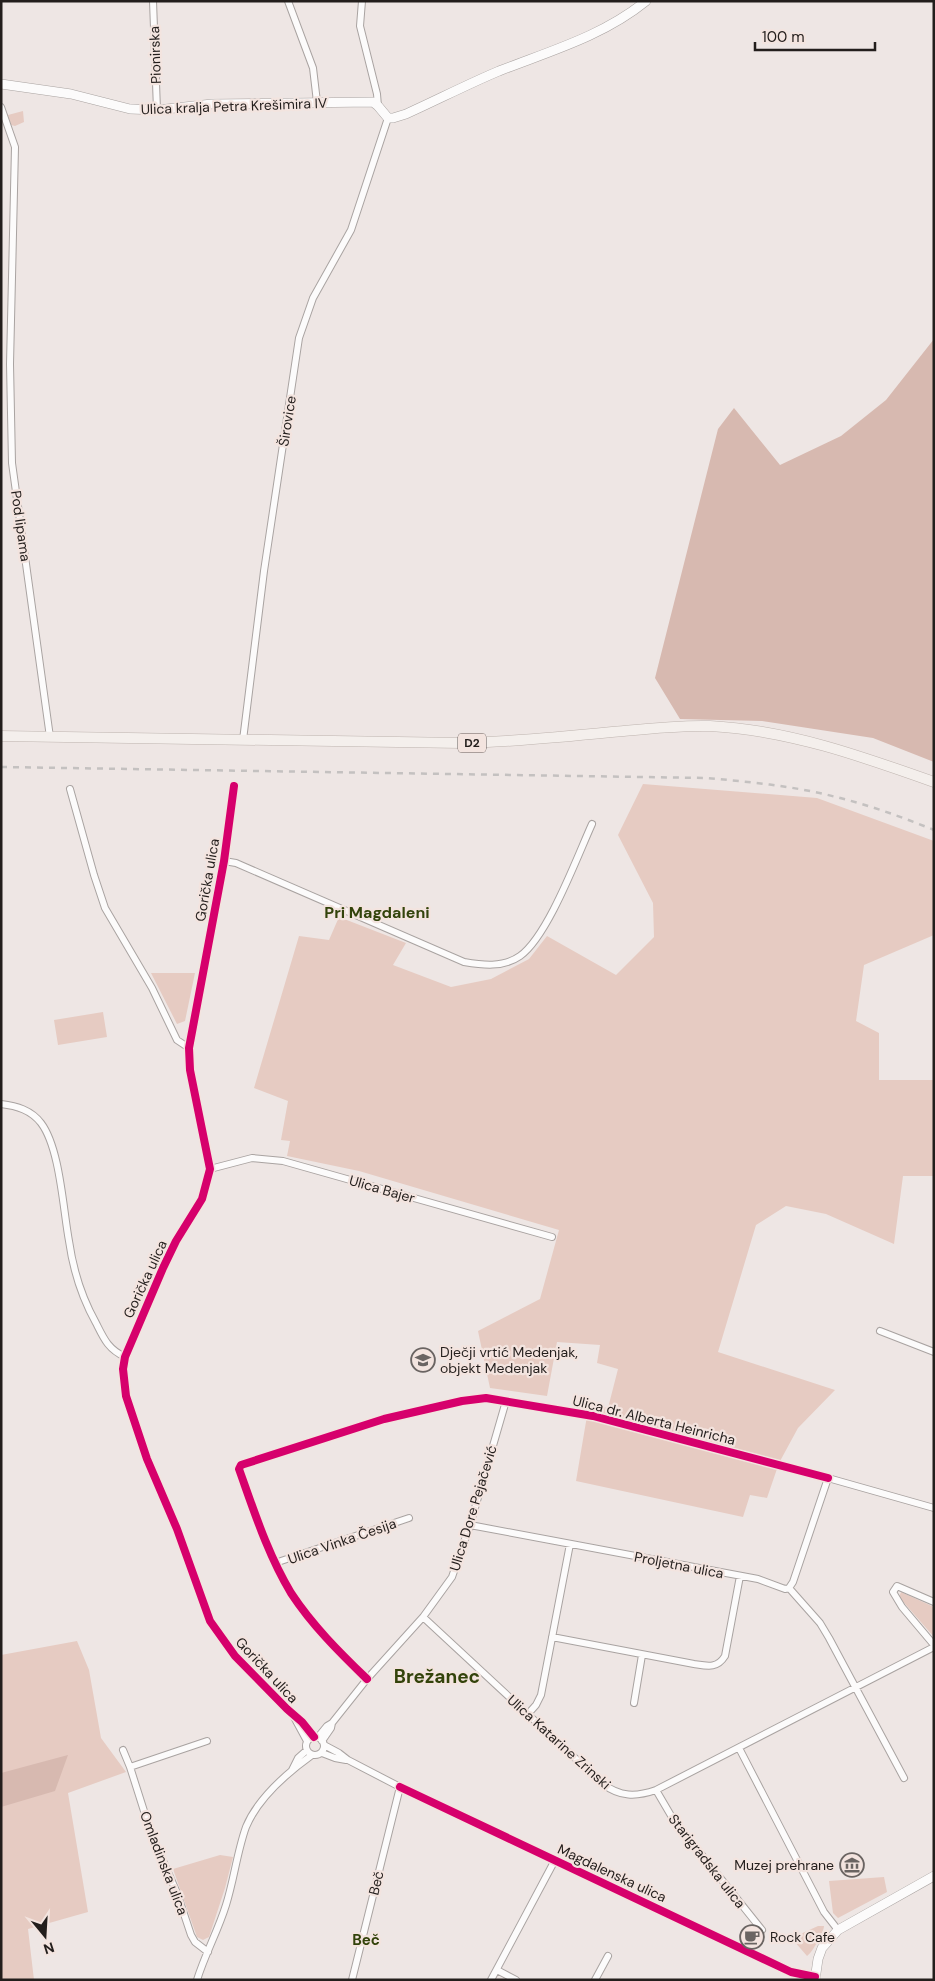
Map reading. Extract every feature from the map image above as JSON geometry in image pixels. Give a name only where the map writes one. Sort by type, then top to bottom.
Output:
[{"type":"main road","name":"D2","points":[[1,736],[421,743],[506,742],[658,728],[709,726],[755,731],[818,744],[858,755],[934,782]]},
{"type":"street","name":"Pionirska","points":[[153,1],[156,110]]},
{"type":"street","points":[[288,1],[313,68],[317,102]]},
{"type":"street","points":[[362,1],[360,26],[377,94],[378,106],[388,118],[406,114],[498,72],[572,44],[630,14],[646,1]]},
{"type":"street","name":"Ulica kralja Petra Krešimira IV","points":[[1,84],[71,94],[130,109],[156,110],[212,104],[317,102],[372,102],[378,106]]},
{"type":"street","name":"Pod lipama","points":[[1,107],[15,147],[10,364],[12,463],[50,736]]},
{"type":"street","name":"Širovice","points":[[243,740],[264,571],[299,338],[312,298],[351,230],[388,118]]},
{"type":"street","name":"Gorička ulica","points":[[234,786],[224,861],[189,1048],[190,1070],[210,1169],[202,1199],[176,1241],[125,1357],[123,1370],[126,1396],[139,1438],[177,1529],[206,1613],[235,1656],[320,1740],[348,1760]]},
{"type":"street","points":[[70,789],[94,875],[106,908],[152,988],[177,1040],[189,1048]]},
{"type":"street","points":[[224,861],[236,862],[464,962],[486,966],[505,962],[520,956],[536,939],[551,915],[592,824]]},
{"type":"street","points":[[1,1104],[18,1107],[30,1113],[47,1132],[55,1156],[74,1268],[91,1315],[102,1336],[111,1350],[125,1357]]},
{"type":"street","name":"Ulica Bajer","points":[[210,1169],[252,1158],[283,1161],[552,1238]]},
{"type":"street","points":[[880,1331],[934,1352]]},
{"type":"street","name":"Ulica dr. Alberta Heinricha","points":[[241,1465],[424,1409],[486,1398],[593,1416],[934,1508]]},
{"type":"street","name":"Ulica Dore Pejačević","points":[[308,1741],[320,1740],[327,1726],[332,1723],[367,1679],[423,1617],[452,1576],[470,1525],[506,1401]]},
{"type":"street","name":"Ulica Vinka Česija","points":[[241,1465],[239,1470],[275,1564],[291,1592],[314,1624],[367,1679]]},
{"type":"street","points":[[740,1576],[758,1580],[782,1589],[789,1588],[793,1582],[828,1478]]},
{"type":"street","name":"Ulica Vinka Česija","points":[[275,1564],[408,1518]]},
{"type":"street","name":"Proljetna ulica","points":[[470,1525],[740,1576],[725,1656],[719,1664],[710,1666],[552,1637]]},
{"type":"street","points":[[527,1715],[536,1705],[541,1695],[570,1544]]},
{"type":"street","points":[[934,1602],[897,1586],[893,1592],[902,1607],[934,1646]]},
{"type":"street","points":[[789,1588],[820,1623],[904,1778]]},
{"type":"street","name":"Ulica Katarine Zrinski","points":[[423,1617],[527,1715],[611,1790],[621,1794],[636,1796],[656,1790],[934,1646]]},
{"type":"street","points":[[634,1702],[642,1655]]},
{"type":"street","name":"Gorička ulica","points":[[293,1715],[308,1741]]},
{"type":"street","points":[[320,1740],[322,1752]]},
{"type":"street","points":[[130,1767],[207,1741]]},
{"type":"street","points":[[292,1770],[298,1758],[306,1750],[308,1741]]},
{"type":"street","points":[[739,1748],[824,1912],[838,1930]]},
{"type":"street","name":"Omladinska ulica","points":[[123,1750],[151,1833],[178,1893],[191,1935],[195,1942],[208,1952]]},
{"type":"street","points":[[306,1750],[312,1755]]},
{"type":"street","points":[[198,1980],[227,1903],[247,1826],[263,1802],[292,1770],[312,1755],[322,1752],[335,1758],[348,1760]]},
{"type":"street","name":"Magdalenska ulica","points":[[348,1760],[400,1787],[791,1972],[815,1978]]},
{"type":"street","name":"Beč","points":[[352,1980],[400,1787]]},
{"type":"street","name":"Starigradska ulica","points":[[656,1790],[673,1819],[762,1930]]},
{"type":"street","points":[[492,1980],[555,1860]]},
{"type":"street","points":[[815,1978],[822,1948],[838,1930],[934,1876]]},
{"type":"street","points":[[595,1980],[608,1956]]},
{"type":"street","points":[[497,1970],[516,1980]]},
{"type":"shaded area","points":[[23,111],[24,122],[15,126],[11,125],[8,115]]},
{"type":"shaded area","points":[[934,339],[934,762],[873,738],[762,721],[680,719],[655,678],[718,429],[734,408],[780,465],[841,436],[886,400]]},
{"type":"shaded area","points":[[643,784],[817,798],[934,841],[934,935],[864,965],[856,1021],[879,1033],[879,1080],[934,1080],[934,1176],[903,1176],[894,1244],[826,1214],[786,1206],[756,1225],[718,1352],[835,1390],[798,1428],[779,1463],[767,1498],[750,1495],[743,1517],[576,1481],[589,1404],[608,1408],[618,1369],[597,1363],[600,1345],[557,1342],[547,1396],[490,1388],[478,1331],[540,1299],[559,1230],[359,1171],[287,1156],[290,1141],[281,1140],[288,1101],[254,1088],[299,936],[329,940],[339,917],[406,943],[393,965],[451,987],[491,979],[529,959],[547,936],[616,975],[654,937],[653,903],[618,835]]},
{"type":"shaded area","points":[[151,973],[195,973],[185,1021],[177,1024]]},
{"type":"shaded area","points":[[103,1012],[107,1037],[58,1045],[54,1020]]},
{"type":"shaded area","points":[[901,1592],[934,1607],[934,1637],[899,1597]]},
{"type":"shaded area","points":[[77,1641],[89,1670],[101,1738],[126,1772],[68,1793],[88,1912],[28,1929],[34,1980],[1,1980],[1,1655]]},
{"type":"shaded area","points":[[68,1755],[55,1791],[1,1807],[1,1773]]},
{"type":"shaded area","points":[[220,1855],[233,1857],[209,1937],[203,1940],[197,1937],[173,1869]]},
{"type":"shaded area","points":[[884,1877],[887,1892],[838,1918],[833,1913],[829,1881]]},
{"type":"shaded area","points":[[818,1926],[824,1926],[822,1933],[815,1947],[807,1956],[794,1941],[796,1936]]},
{"type":"railway","points":[[1,767],[707,778],[772,785],[820,793],[898,816],[934,830]]},
{"type":"cycle path","points":[[234,786],[224,861],[189,1048],[190,1070],[210,1169],[202,1199],[176,1241],[163,1268],[125,1357],[123,1369],[126,1396],[147,1459],[177,1529],[210,1621],[235,1656],[302,1722],[314,1737]]},
{"type":"cycle path","points":[[367,1679],[317,1627],[291,1593],[275,1564],[262,1532],[239,1469],[241,1465],[384,1419],[462,1401],[486,1398],[593,1416],[828,1478]]},
{"type":"cycle path","points":[[400,1787],[791,1972],[815,1977]]},
{"type":"place","name":"Dječji vrtić Medenjak, objekt Medenjak","points":[[423,1360]]},
{"type":"place","name":"Muzej prehrane","points":[[852,1865]]},
{"type":"place","name":"Rock Cafe","points":[[752,1937]]},
{"type":"district","name":"Pri Magdaleni","points":[[377,912]]},
{"type":"district","name":"Brežanec","points":[[437,1676]]},
{"type":"district","name":"Beč","points":[[366,1940]]}]
